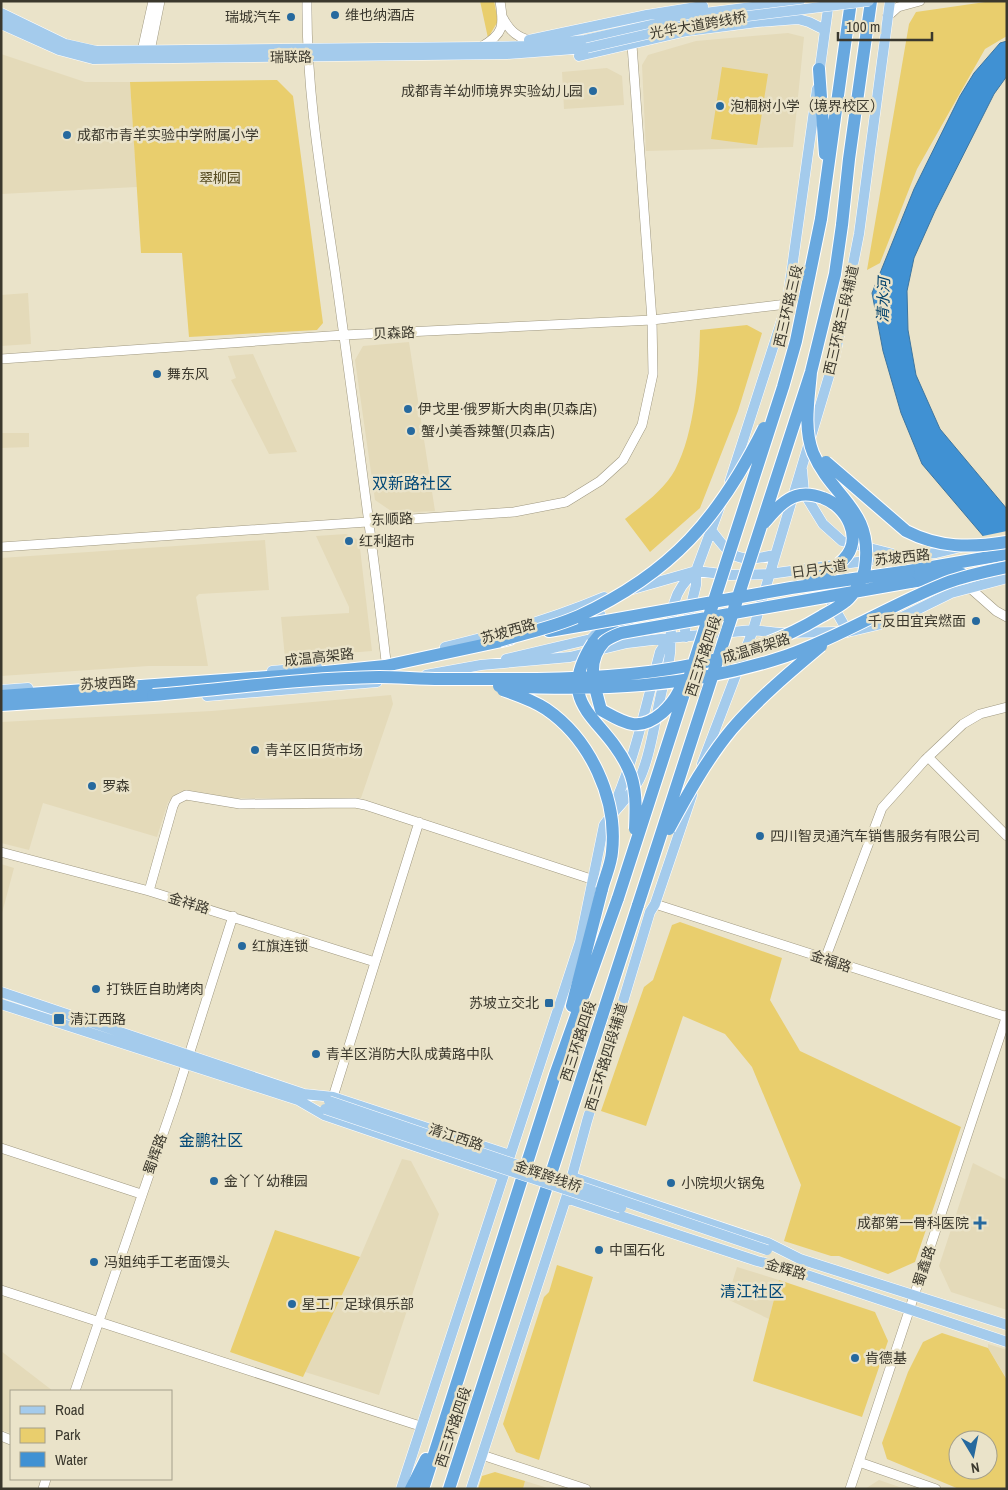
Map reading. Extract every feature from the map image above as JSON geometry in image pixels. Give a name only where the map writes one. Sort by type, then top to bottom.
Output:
[{"type":"highway","name":"西三环路三段","points":[[712,608],[784,387],[796,341],[821,219],[851,1]]},
{"type":"highway","points":[[760,526],[812,372],[835,274],[870,1]]},
{"type":"highway","points":[[819,69],[826,181]]},
{"type":"highway","points":[[1,705],[379,677],[439,679],[559,678],[623,675],[676,668],[759,646],[804,627],[848,600],[865,570],[863,528],[853,507],[825,473],[813,453],[808,430],[812,372]]},
{"type":"highway","points":[[499,641],[578,616],[643,581],[676,555],[720,506],[746,465],[784,387]]},
{"type":"highway","points":[[808,430],[821,457],[834,471],[906,531],[939,545],[970,547],[1007,542]]},
{"type":"highway","points":[[760,526],[780,506],[796,496],[814,495],[832,501],[844,512],[852,526],[852,542],[845,559],[819,578],[792,588]]},
{"type":"highway","name":"西三环路四段","points":[[449,1489],[760,526]]},
{"type":"highway","name":"日月大道","points":[[635,616],[792,588],[1007,554]]},
{"type":"highway","points":[[698,651],[673,703],[650,723],[634,725],[623,722],[601,710],[592,672],[593,662],[604,642],[621,633],[1007,566]]},
{"type":"highway","name":"成温高架路","points":[[439,679],[487,685],[589,689],[640,687],[699,680],[771,660],[831,639],[943,584],[1007,566]]},
{"type":"highway","name":"西三环路四段","points":[[423,1489],[555,1075],[618,898],[712,608]]},
{"type":"highway","points":[[634,844],[636,797],[629,770],[613,741],[586,711],[576,690],[581,662],[593,643],[601,633],[635,616]]},
{"type":"highway","name":"成温高架路","points":[[1,696],[295,675],[385,666],[499,641],[635,616]]},
{"type":"highway","points":[[653,860],[688,792],[732,730],[784,677],[831,639]]},
{"type":"highway","points":[[487,685],[518,695],[544,708],[561,721],[583,748],[598,771],[606,792],[613,834],[612,854],[598,885],[555,1075]]},
{"type":"highway","points":[[411,1489],[447,1416]]},
{"type":"highway","points":[[454,1489],[457,1464]]},
{"type":"main road","points":[[495,51],[530,40],[647,15],[705,4],[757,1]]},
{"type":"main road","points":[[798,19],[800,1]]},
{"type":"main road","name":"光华大道跨线桥","points":[[586,44],[706,13],[800,1]]},
{"type":"main road","points":[[686,637],[685,630],[696,585],[696,571],[733,474],[787,304],[829,1]]},
{"type":"main road","name":"光华大道跨线桥","points":[[586,44],[700,22],[870,1]]},
{"type":"main road","name":"西三环路三段辅道","points":[[753,630],[844,320],[859,234],[890,1]]},
{"type":"main road","name":"瑞联路","points":[[1,13],[79,48],[145,54],[495,51],[586,44]]},
{"type":"main road","points":[[495,51],[542,58],[576,56],[632,45],[687,31],[798,19],[825,30]]},
{"type":"main road","name":"瑞联路","points":[[1,24],[74,56],[93,59],[145,54]]},
{"type":"main road","name":"瑞联路","points":[[307,52],[481,47],[495,51]]},
{"type":"main road","points":[[801,464],[804,494],[823,524],[842,541],[902,556]]},
{"type":"main road","points":[[711,530],[725,550],[736,556],[748,559],[774,555]]},
{"type":"main road","name":"苏坡西路","points":[[1,690],[154,680],[386,661],[507,632],[606,596],[696,571],[730,575],[769,574],[936,553],[980,542],[1007,538]]},
{"type":"main road","points":[[848,632],[832,604],[830,590],[848,576],[902,556]]},
{"type":"main road","points":[[401,1489],[598,885],[604,825],[615,808],[626,798],[639,779],[654,727],[670,653],[671,614],[677,593],[683,582],[696,571]]},
{"type":"main road","name":"苏坡西路","points":[[1,710],[349,686],[481,664],[570,657],[627,644],[753,630],[779,633],[848,632],[894,621],[951,594],[1007,578]]},
{"type":"main road","points":[[481,664],[591,639],[598,633],[603,622],[602,616],[596,609],[585,605]]},
{"type":"main road","name":"西三环路四段辅道","points":[[471,1489],[566,1198],[586,1121],[650,912],[655,904],[716,724],[753,630]]},
{"type":"main road","name":"清江西路","points":[[1,992],[301,1097],[324,1115],[503,1176]]},
{"type":"main road","name":"清江西路","points":[[1,1004],[188,1059]]},
{"type":"main road","points":[[301,1097],[329,1102]]},
{"type":"main road","name":"清江西路","points":[[329,1102],[510,1155]]},
{"type":"main road","name":"金辉跨线桥","points":[[329,1102],[763,1252]]},
{"type":"main road","name":"金辉路","points":[[572,1177],[768,1243],[800,1259],[1003,1324]]},
{"type":"main road","name":"金辉路","points":[[566,1198],[756,1261],[792,1270],[1007,1342]]},
{"type":"main road","points":[[763,1252],[800,1259]]},
{"type":"main road","points":[[763,1252],[792,1270]]},
{"type":"main road","points":[[994,1338],[1003,1324]]},
{"type":"street","points":[[145,54],[153,1]]},
{"type":"street","points":[[145,54],[160,1]]},
{"type":"street","points":[[307,1],[307,52],[370,520],[386,661]]},
{"type":"street","points":[[481,47],[499,35],[503,18],[500,1]]},
{"type":"street","points":[[888,17],[898,7],[920,1]]},
{"type":"street","points":[[503,18],[514,33],[521,38],[530,40]]},
{"type":"street","name":"东顺路","points":[[1,547],[370,520],[514,512],[566,502],[600,481],[623,460],[642,426],[653,374],[652,320],[632,45]]},
{"type":"street","name":"贝森路","points":[[1,358],[344,336],[652,320],[787,304]]},
{"type":"street","points":[[970,588],[996,611],[1007,617]]},
{"type":"street","points":[[825,959],[882,808],[928,757],[963,724],[980,714],[1007,707]]},
{"type":"street","points":[[928,757],[1007,836]]},
{"type":"street","points":[[149,891],[173,806],[176,800],[186,795],[240,804],[355,803],[419,822],[598,885]]},
{"type":"street","points":[[329,1102],[419,822]]},
{"type":"street","name":"金祥路","points":[[1,852],[149,891],[375,962]]},
{"type":"street","name":"金福路","points":[[655,904],[1007,1016]]},
{"type":"street","name":"蜀辉路","points":[[75,1390],[188,1059],[233,916]]},
{"type":"street","name":"蜀鑫路","points":[[850,1489],[1007,1016]]},
{"type":"street","points":[[1,1148],[141,1194]]},
{"type":"street","points":[[1,1290],[420,1426]]},
{"type":"street","points":[[482,1455],[586,1489]]},
{"type":"street","points":[[859,1462],[936,1489]]},
{"type":"shaded area","name":"泡桐树小学（境界校区）","points":[[788,33],[804,37],[793,147],[646,151],[642,65],[648,55],[696,41]]},
{"type":"shaded area","name":"成都市青羊实验中学附属小学","points":[[1,54],[85,82],[130,82],[137,187],[1,194]]},
{"type":"shaded area","name":"成都青羊幼师境界实验幼儿园","points":[[607,68],[622,76],[624,105],[564,109],[562,72]]},
{"type":"shaded area","points":[[28,293],[31,344],[1,346],[1,295]]},
{"type":"shaded area","points":[[409,342],[435,511],[394,513],[375,500],[355,360],[363,346]]},
{"type":"shaded area","points":[[253,354],[297,452],[269,454],[231,380],[236,378],[228,356]]},
{"type":"shaded area","points":[[1,433],[29,433],[29,447],[1,448]]},
{"type":"shaded area","points":[[346,534],[359,540],[372,651],[285,658],[281,617],[349,613],[349,607],[316,536]]},
{"type":"shaded area","points":[[265,540],[269,590],[199,594],[196,597],[208,666],[148,666],[1,676],[1,558]]},
{"type":"shaded area","points":[[391,695],[393,704],[361,798],[232,798],[188,790],[179,792],[168,802],[157,837],[43,803],[29,850],[1,843],[1,722],[212,711]]},
{"type":"shaded area","points":[[1,864],[14,868],[1,917]]},
{"type":"shaded area","points":[[402,1159],[411,1161],[439,1214],[379,1395],[305,1372],[360,1257]]},
{"type":"shaded area","name":"成都第一骨科医院","points":[[973,1163],[1007,1180],[1007,1310],[951,1292],[939,1266]]},
{"type":"shaded area","points":[[737,1267],[779,1280],[769,1319],[727,1299]]},
{"type":"shaded area","points":[[988,1344],[1007,1350],[1007,1379],[988,1348]]},
{"type":"shaded area","points":[[1,1351],[52,1390],[10,1390],[10,1433],[1,1430]]},
{"type":"shaded area","points":[[879,1480],[905,1489],[865,1489]]},
{"type":"shaded area","points":[[525,1481],[551,1489],[523,1489]]},
{"type":"green space","points":[[480,1],[494,1],[498,21],[488,38]]},
{"type":"green space","points":[[992,1],[1007,1],[1007,36],[985,49],[917,169],[880,263],[867,270],[909,24],[916,12]]},
{"type":"green space","points":[[722,67],[768,74],[757,145],[711,139]]},
{"type":"green space","name":"翠柳园","points":[[277,80],[293,96],[323,323],[317,330],[189,337],[182,253],[141,253],[130,82]]},
{"type":"green space","points":[[747,325],[762,333],[738,411],[700,508],[650,552],[625,519],[653,497],[665,484],[675,470],[682,455],[695,402],[700,330]]},
{"type":"green space","points":[[680,922],[782,958],[770,1000],[800,1051],[961,1127],[915,1262],[888,1274],[839,1256],[831,1256],[784,1241],[801,1185],[752,1067],[725,1034],[683,1016],[646,1126],[601,1111],[644,987],[653,980],[672,925]]},
{"type":"green space","name":"星工厂足球俱乐部","points":[[275,1230],[360,1257],[303,1377],[230,1352]]},
{"type":"green space","points":[[557,1265],[593,1277],[539,1460],[516,1452],[503,1424],[544,1297],[549,1292]]},
{"type":"green space","points":[[779,1280],[875,1312],[888,1341],[862,1417],[753,1381]]},
{"type":"green space","points":[[942,1333],[988,1348],[1007,1380],[1007,1489],[959,1489],[887,1459],[882,1443],[908,1372],[923,1342]]},
{"type":"green space","points":[[495,1472],[525,1481],[523,1489],[478,1489],[482,1476]]},
{"type":"water","name":"清水河","points":[[1007,41],[1007,76],[994,94],[935,211],[914,258],[907,291],[908,330],[916,375],[940,429],[1007,509],[1007,564],[922,464],[901,413],[883,351],[872,293],[914,189],[960,96],[974,73],[1000,43]]},
{"type":"pier","points":[[1007,531],[1007,567],[978,537]]},
{"type":"place","name":"维也纳酒店","points":[[335,15]]},
{"type":"place","name":"瑞城汽车","points":[[291,17]]},
{"type":"place","name":"成都青羊幼师境界实验幼儿园","points":[[593,91]]},
{"type":"place","name":"泡桐树小学（境界校区）","points":[[720,106]]},
{"type":"place","name":"成都市青羊实验中学附属小学","points":[[67,135]]},
{"type":"place","name":"舞东风","points":[[157,374]]},
{"type":"place","name":"伊戈里·俄罗斯大肉串(贝森店)","points":[[408,409]]},
{"type":"place","name":"蟹小美香辣蟹(贝森店)","points":[[411,431]]},
{"type":"place","name":"红利超市","points":[[349,541]]},
{"type":"place","name":"千反田宜宾燃面","points":[[976,621]]},
{"type":"place","name":"青羊区旧货市场","points":[[255,750]]},
{"type":"place","name":"罗森","points":[[92,786]]},
{"type":"place","name":"四川智灵通汽车销售服务有限公司","points":[[760,836]]},
{"type":"place","name":"红旗连锁","points":[[242,946]]},
{"type":"place","name":"打铁匠自助烤肉","points":[[96,989]]},
{"type":"place","name":"苏坡立交北","points":[[549,1003]]},
{"type":"place","name":"清江西路","points":[[59,1019]]},
{"type":"place","name":"青羊区消防大队成黄路中队","points":[[316,1054]]},
{"type":"place","name":"金丫丫幼稚园","points":[[214,1181]]},
{"type":"place","name":"小院坝火锅兔","points":[[671,1183]]},
{"type":"place","name":"成都第一骨科医院","points":[[980,1223]]},
{"type":"place","name":"中国石化","points":[[599,1250]]},
{"type":"place","name":"冯姐纯手工老面馒头","points":[[94,1262]]},
{"type":"place","name":"星工厂足球俱乐部","points":[[292,1304]]},
{"type":"place","name":"肯德基","points":[[855,1358]]},
{"type":"district","name":"双新路社区","points":[[412,483]]},
{"type":"district","name":"金鹏社区","points":[[211,1140]]},
{"type":"district","name":"清江社区","points":[[752,1291]]}]
